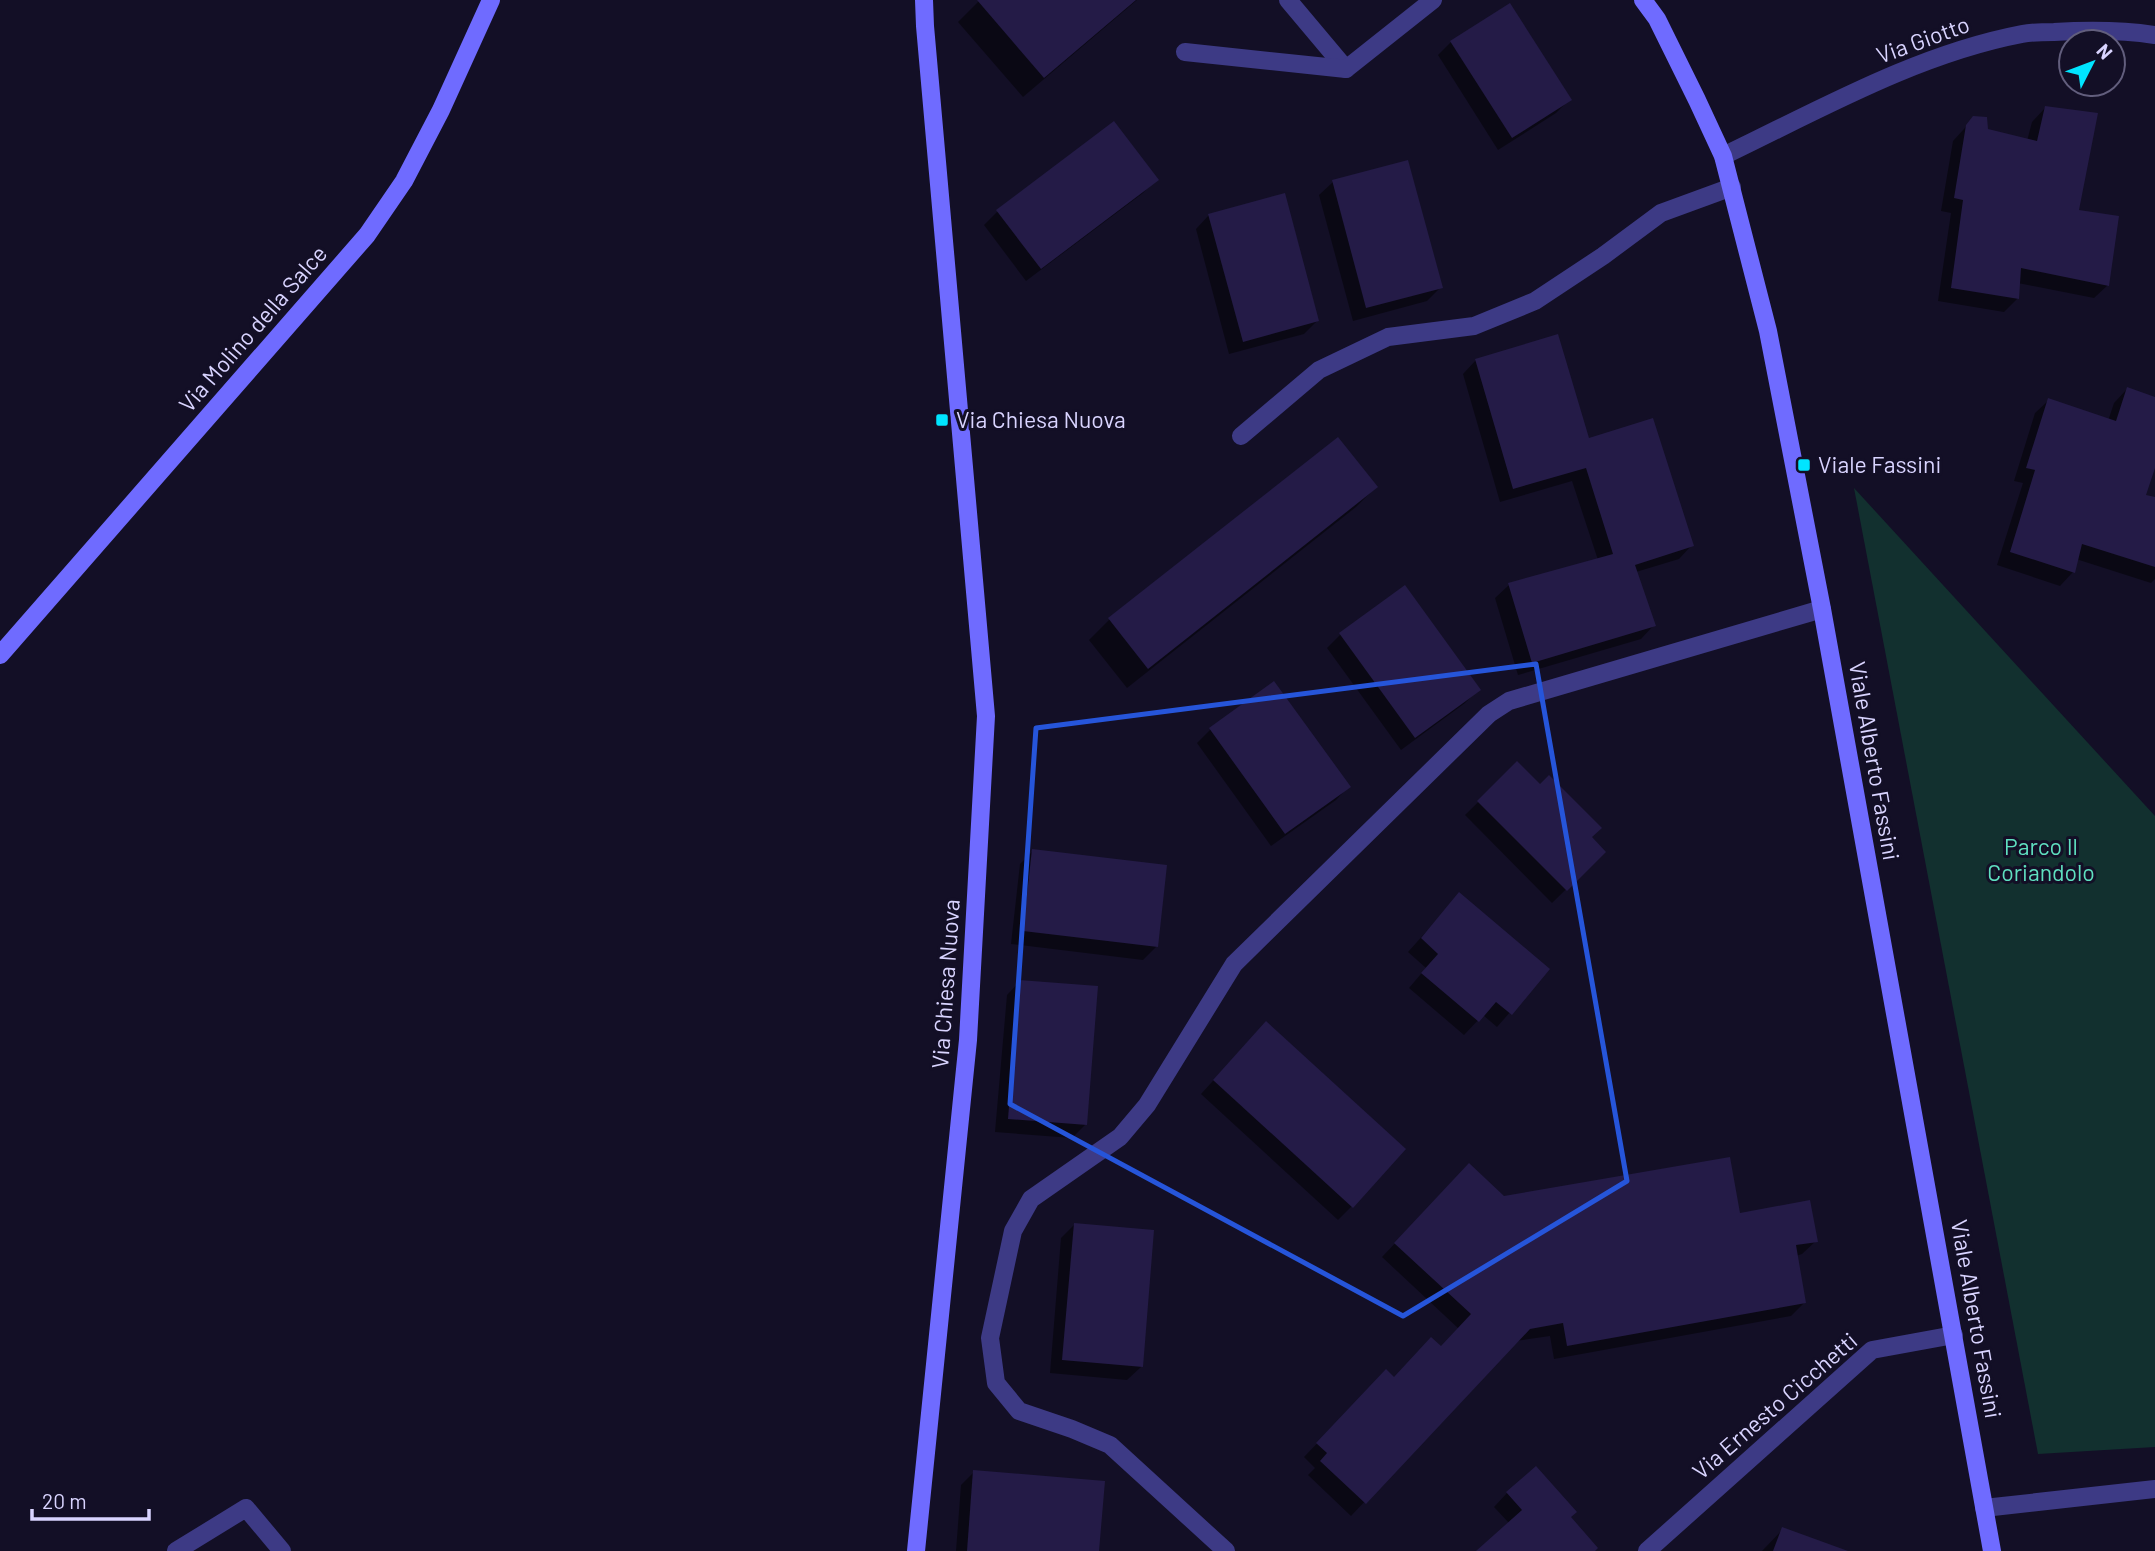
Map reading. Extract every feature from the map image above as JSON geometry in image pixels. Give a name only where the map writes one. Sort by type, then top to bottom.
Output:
[{"type":"main road","name":"Via Molino della Salce","points":[[0,655],[367,235],[411,169],[442,110],[491,0]]},
{"type":"main road","name":"Via Chiesa Nuova","points":[[916,1551],[968,1040],[986,716],[925,26],[925,0]]},
{"type":"main road","name":"Viale Alberto Fassini","points":[[1643,0],[1657,19],[1723,156],[1768,331],[1822,609],[1992,1551]]},
{"type":"street","points":[[1288,0],[1346,69]]},
{"type":"street","points":[[1185,52],[1346,69],[1433,0]]},
{"type":"street","name":"Via Giotto","points":[[1723,156],[1903,71],[1966,48],[2024,33],[2075,31],[2155,35]]},
{"type":"street","points":[[1241,436],[1319,370],[1388,337],[1474,326],[1535,301],[1661,213],[1732,187]]},
{"type":"street","points":[[1226,1551],[1110,1445],[1018,1410],[996,1383],[990,1338],[1013,1231],[1031,1199],[1120,1137],[1147,1105],[1234,964],[1489,714],[1509,701],[1822,609]]},
{"type":"street","name":"Via Ernesto Cicchetti","points":[[1647,1551],[1872,1350],[1954,1335]]},
{"type":"street","points":[[1984,1508],[2155,1489]]},
{"type":"street","points":[[176,1551],[246,1508],[282,1551]]},
{"type":"highlighted area","points":[[1536,664],[1627,1181],[1403,1316],[1010,1104],[1036,728]]},
{"type":"green space","name":"Parco Il Coriandolo","points":[[1854,488],[2155,816],[2155,1447],[2038,1454]]},
{"type":"building","points":[[977,0],[1136,0],[1044,78]]},
{"type":"building","points":[[1510,3],[1572,100],[1512,138],[1450,41]]},
{"type":"building","points":[[2045,106],[2098,113],[2079,210],[2119,216],[2109,286],[2021,268],[2019,299],[1951,288],[1963,200],[1954,198],[1966,125],[1973,116],[1987,117],[1988,129],[2037,141]]},
{"type":"building","points":[[1114,121],[1159,180],[1041,269],[996,210]]},
{"type":"building","points":[[1408,160],[1443,288],[1366,308],[1332,180]]},
{"type":"building","points":[[1285,193],[1319,321],[1243,342],[1208,214]]},
{"type":"building","points":[[1558,334],[1589,438],[1653,418],[1694,546],[1635,565],[1656,626],[1532,663],[1508,583],[1613,554],[1586,468],[1513,489],[1475,359]]},
{"type":"building","points":[[2127,387],[2155,397],[2155,468],[2146,495],[2155,497],[2155,567],[2082,544],[2075,573],[2010,552],[2035,470],[2026,468],[2048,398],[2116,421]]},
{"type":"building","points":[[1338,437],[1378,487],[1148,669],[1108,618]]},
{"type":"building","points":[[1405,585],[1481,690],[1415,738],[1339,633]]},
{"type":"building","points":[[1274,681],[1351,787],[1285,834],[1209,728]]},
{"type":"building","points":[[1517,761],[1540,784],[1549,775],[1602,828],[1592,837],[1606,852],[1567,891],[1477,801]]},
{"type":"building","points":[[1032,849],[1167,865],[1158,947],[1023,931]]},
{"type":"building","points":[[1459,892],[1550,969],[1512,1015],[1496,1002],[1479,1022],[1421,973],[1438,954],[1421,938]]},
{"type":"building","points":[[1019,980],[1098,986],[1087,1125],[1008,1119]]},
{"type":"building","points":[[1266,1021],[1406,1149],[1353,1208],[1213,1080]]},
{"type":"building","points":[[1730,1157],[1740,1213],[1810,1200],[1818,1242],[1796,1245],[1806,1303],[1567,1346],[1563,1323],[1530,1329],[1366,1504],[1320,1461],[1327,1453],[1316,1443],[1386,1369],[1394,1377],[1431,1337],[1441,1346],[1471,1314],[1394,1243],[1469,1163],[1504,1196]]},
{"type":"building","points":[[1074,1223],[1154,1230],[1143,1367],[1062,1360]]},
{"type":"building","points":[[1536,1466],[1577,1512],[1571,1517],[1598,1548],[1595,1551],[1476,1551],[1522,1510],[1506,1492]]},
{"type":"building","points":[[973,1470],[1105,1481],[1099,1551],[967,1551]]},
{"type":"building","points":[[1782,1527],[1848,1551],[1773,1551]]},
{"type":"place","name":"Via Chiesa Nuova","points":[[942,420]]},
{"type":"place","name":"Viale Fassini","points":[[1804,465]]}]
